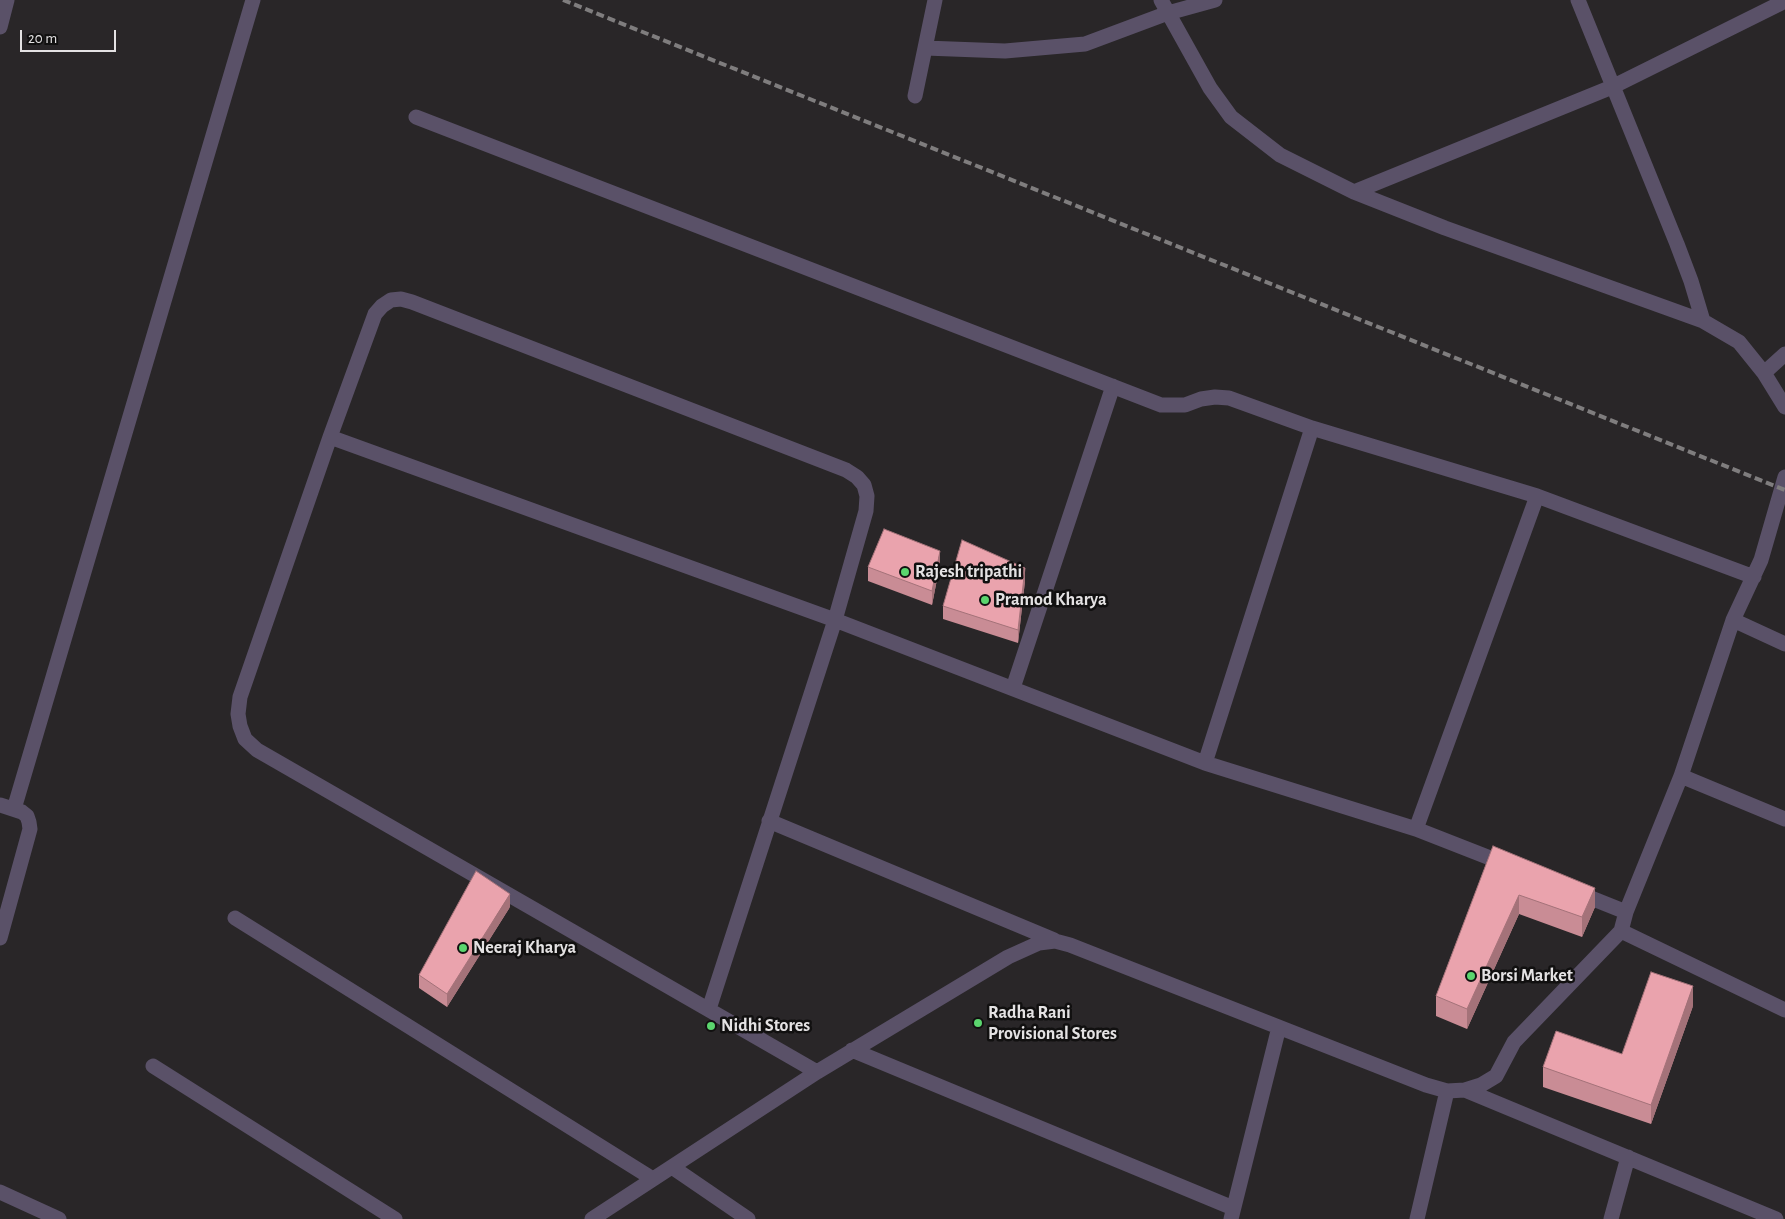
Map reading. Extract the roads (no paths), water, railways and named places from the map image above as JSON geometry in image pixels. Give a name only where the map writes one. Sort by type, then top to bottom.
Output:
[{"type":"street","points":[[0,27],[8,0]]},
{"type":"street","points":[[0,938],[30,829],[27,816],[7,807],[252,0]]},
{"type":"street","points":[[915,96],[935,0]]},
{"type":"street","points":[[925,48],[1005,51],[1085,44],[1164,6],[1215,0]]},
{"type":"street","points":[[1578,0],[1677,244],[1703,321]]},
{"type":"street","points":[[1354,192],[1612,86],[1785,1]]},
{"type":"street","points":[[1164,6],[1210,88],[1231,117],[1280,155],[1354,192],[1445,228],[1703,321],[1739,342],[1764,373],[1785,407]]},
{"type":"street","points":[[416,117],[1161,405],[1185,405],[1201,399],[1214,397],[1229,398],[1312,428],[1537,496],[1754,577]]},
{"type":"street","points":[[709,1009],[835,620],[866,511],[867,496],[864,485],[857,477],[846,470],[412,302],[401,299],[391,300],[382,306],[376,314],[330,437],[240,697],[238,714],[245,739],[257,750],[817,1072]]},
{"type":"street","points":[[1764,373],[1785,354]]},
{"type":"street","points":[[1013,688],[1113,386]]},
{"type":"street","points":[[1205,763],[1312,428]]},
{"type":"street","points":[[330,437],[835,620],[1205,763],[1416,829],[1526,872]]},
{"type":"street","points":[[770,821],[1055,941],[1070,945],[1426,1085],[1447,1091],[1465,1090],[1481,1086],[1496,1076],[1514,1042],[1622,931],[1626,912],[1681,776],[1733,620],[1761,560],[1785,477]]},
{"type":"street","points":[[1416,829],[1537,496]]},
{"type":"street","points":[[1733,620],[1785,644]]},
{"type":"street","points":[[1681,776],[1785,820]]},
{"type":"street","points":[[1562,887],[1626,912]]},
{"type":"street","points":[[235,918],[653,1179]]},
{"type":"street","points":[[1622,931],[1785,1010]]},
{"type":"street","points":[[592,1219],[852,1050],[1008,957],[1039,943],[1055,941]]},
{"type":"street","points":[[852,1050],[1232,1213],[1280,1027]]},
{"type":"street","points":[[153,1066],[395,1219]]},
{"type":"street","points":[[1465,1090],[1776,1219]]},
{"type":"street","points":[[1417,1219],[1447,1091]]},
{"type":"street","points":[[1611,1219],[1628,1158]]},
{"type":"street","points":[[672,1167],[748,1219]]},
{"type":"street","points":[[0,1192],[59,1219]]},
{"type":"railway","points":[[563,0],[1785,490]]},
{"type":"place","name":"Rajesh tripathi","points":[[905,572]]},
{"type":"place","name":"Pramod Kharya","points":[[985,600]]},
{"type":"place","name":"Neeraj Kharya","points":[[463,948]]},
{"type":"place","name":"Borsi Market","points":[[1471,976]]},
{"type":"place","name":"Radha Rani Provisional Stores","points":[[978,1023]]},
{"type":"place","name":"Nidhi Stores","points":[[711,1026]]}]
